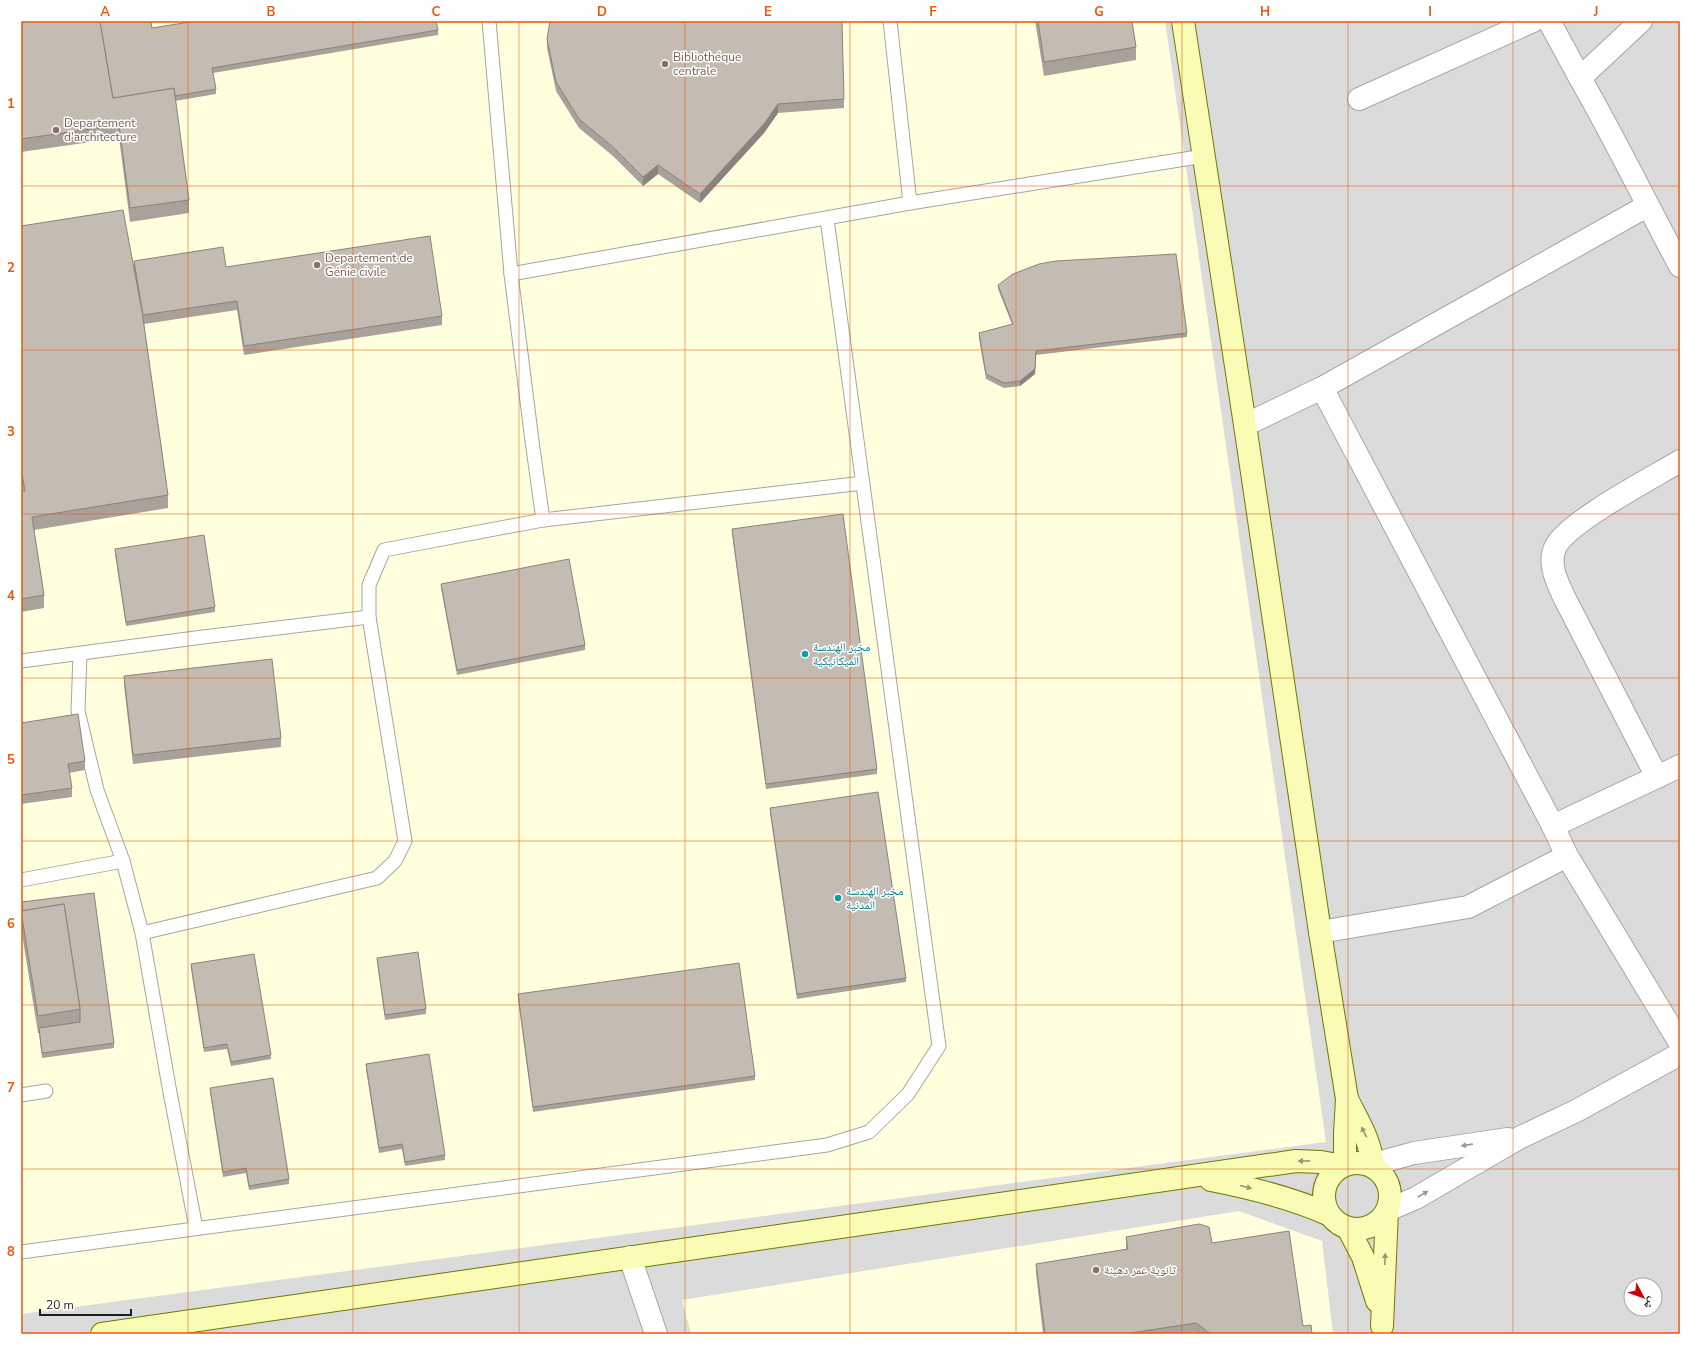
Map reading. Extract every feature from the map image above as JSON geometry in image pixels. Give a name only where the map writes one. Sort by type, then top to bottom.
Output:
[{"type":"street","points":[[1183,21],[1245,425],[1320,932],[1347,1099],[1344,1165],[1329,1179],[1325,1188],[1324,1197],[1326,1207],[1335,1221],[1348,1228],[1357,1229],[1370,1226],[1382,1219],[1387,1210],[1416,1198],[1519,1138],[1576,1111],[1680,1054]]},
{"type":"street","points":[[1359,99],[1533,21]]},
{"type":"street","points":[[1549,21],[1608,128],[1647,206],[1680,266]]},
{"type":"street","points":[[1580,78],[1642,21]]},
{"type":"street","points":[[1245,425],[1322,388],[1647,206]]},
{"type":"street","points":[[1322,388],[1553,826],[1567,856],[1680,1043]]},
{"type":"street","points":[[1657,776],[1564,597],[1557,582],[1552,564],[1555,548],[1564,534],[1584,519],[1680,461]]},
{"type":"street","points":[[1553,826],[1680,766]]},
{"type":"street","points":[[1320,932],[1468,907],[1567,856]]},
{"type":"street","points":[[1347,1099],[1366,1136],[1374,1167]]},
{"type":"street","points":[[1374,1167],[1385,1161],[1414,1153],[1519,1138]]},
{"type":"street","points":[[102,1334],[1296,1161],[1344,1165],[1364,1163],[1374,1167],[1382,1173],[1387,1181],[1390,1191],[1387,1210],[1383,1330]]},
{"type":"street","points":[[1194,1176],[1264,1191],[1312,1207],[1330,1215]]},
{"type":"street","points":[[1348,1228],[1355,1240],[1375,1291],[1383,1330]]},
{"type":"street","points":[[630,1258],[656,1334]]},
{"type":"lane","points":[[490,21],[511,274],[532,441],[544,520]]},
{"type":"lane","points":[[890,21],[910,203]]},
{"type":"lane","points":[[511,274],[910,203],[1204,156]]},
{"type":"lane","points":[[21,1252],[827,1145],[869,1132],[908,1094],[939,1046],[827,218]]},
{"type":"lane","points":[[142,933],[377,878],[395,861],[405,841],[369,618],[369,585],[384,550],[544,520],[863,483]]},
{"type":"lane","points":[[21,661],[203,637],[369,618]]},
{"type":"lane","points":[[80,654],[78,711],[97,790],[123,861],[142,933],[169,1088],[196,1228]]},
{"type":"lane","points":[[21,880],[123,861]]},
{"type":"lane","points":[[21,1095],[46,1091]]},
{"type":"shaded area","points":[[21,21],[1680,21],[1680,1334],[21,1334]]},
{"type":"shaded area","points":[[21,21],[1165,21],[1326,1142],[21,1314]]},
{"type":"shaded area","name":"ثانوية عمر دهينة","points":[[1239,1211],[1322,1241],[1333,1334],[691,1334],[682,1300]]},
{"type":"building","points":[[21,21],[100,21],[113,98],[174,88],[189,200],[130,208],[119,125],[21,139]]},
{"type":"building","points":[[100,21],[151,21],[152,28],[196,21],[436,21],[438,30],[212,68],[216,89],[175,96],[174,88],[113,98]]},
{"type":"building","points":[[550,21],[842,21],[844,99],[778,104],[764,124],[700,194],[658,165],[643,177],[613,147],[579,119],[556,82],[547,39]]},
{"type":"building","points":[[1038,21],[1132,21],[1136,47],[1044,62]]},
{"type":"building","points":[[123,210],[142,311],[168,495],[32,517],[44,595],[21,599],[21,491],[25,491],[21,468],[21,226]]},
{"type":"building","points":[[430,236],[442,316],[244,346],[237,301],[143,315],[134,261],[223,247],[226,267]]},
{"type":"building","points":[[1176,254],[1187,333],[1036,351],[1035,369],[1020,381],[1004,383],[986,374],[979,333],[1013,324],[998,285],[1013,274],[1039,264],[1056,261]]},
{"type":"building","name":"مخبر الهندسة الميكانيكية","points":[[843,514],[877,769],[766,784],[732,529]]},
{"type":"building","points":[[204,535],[215,607],[126,622],[115,549]]},
{"type":"building","points":[[569,559],[585,645],[457,670],[441,584]]},
{"type":"building","points":[[272,659],[281,738],[133,755],[124,676]]},
{"type":"building","points":[[78,714],[85,761],[68,764],[72,788],[21,795],[21,723]]},
{"type":"building","name":"مخبر الهندسة المدنية","points":[[878,792],[906,978],[797,994],[770,808]]},
{"type":"building","points":[[94,893],[114,1043],[42,1053],[39,1028],[80,1022],[80,1009],[64,904],[23,911],[22,902]]},
{"type":"building","points":[[64,904],[80,1009],[38,1016],[21,911]]},
{"type":"building","points":[[418,952],[426,1009],[385,1015],[377,958]]},
{"type":"building","points":[[254,954],[271,1055],[231,1062],[227,1044],[204,1048],[191,964]]},
{"type":"building","points":[[739,963],[755,1076],[533,1107],[518,994]]},
{"type":"building","points":[[429,1054],[445,1155],[405,1162],[402,1144],[379,1148],[366,1064]]},
{"type":"building","points":[[273,1078],[289,1179],[249,1186],[246,1168],[223,1172],[210,1088]]},
{"type":"building","points":[[1199,1224],[1209,1227],[1212,1243],[1289,1231],[1303,1326],[1311,1325],[1312,1334],[1211,1334],[1196,1323],[1124,1334],[1045,1334],[1036,1264],[1128,1249],[1126,1237]]},
{"type":"place","name":"Bibliothéque centrale","points":[[665,64]]},
{"type":"place","name":"Departement d'architecture","points":[[56,130]]},
{"type":"place","name":"Departement de Génie civile","points":[[317,265]]},
{"type":"place","name":"مخبر الهندسة الميكانيكية","points":[[805,654]]},
{"type":"place","name":"مخبر الهندسة المدنية","points":[[838,898]]},
{"type":"place","name":"ثانوية عمر دهينة","points":[[1096,1270]]}]
